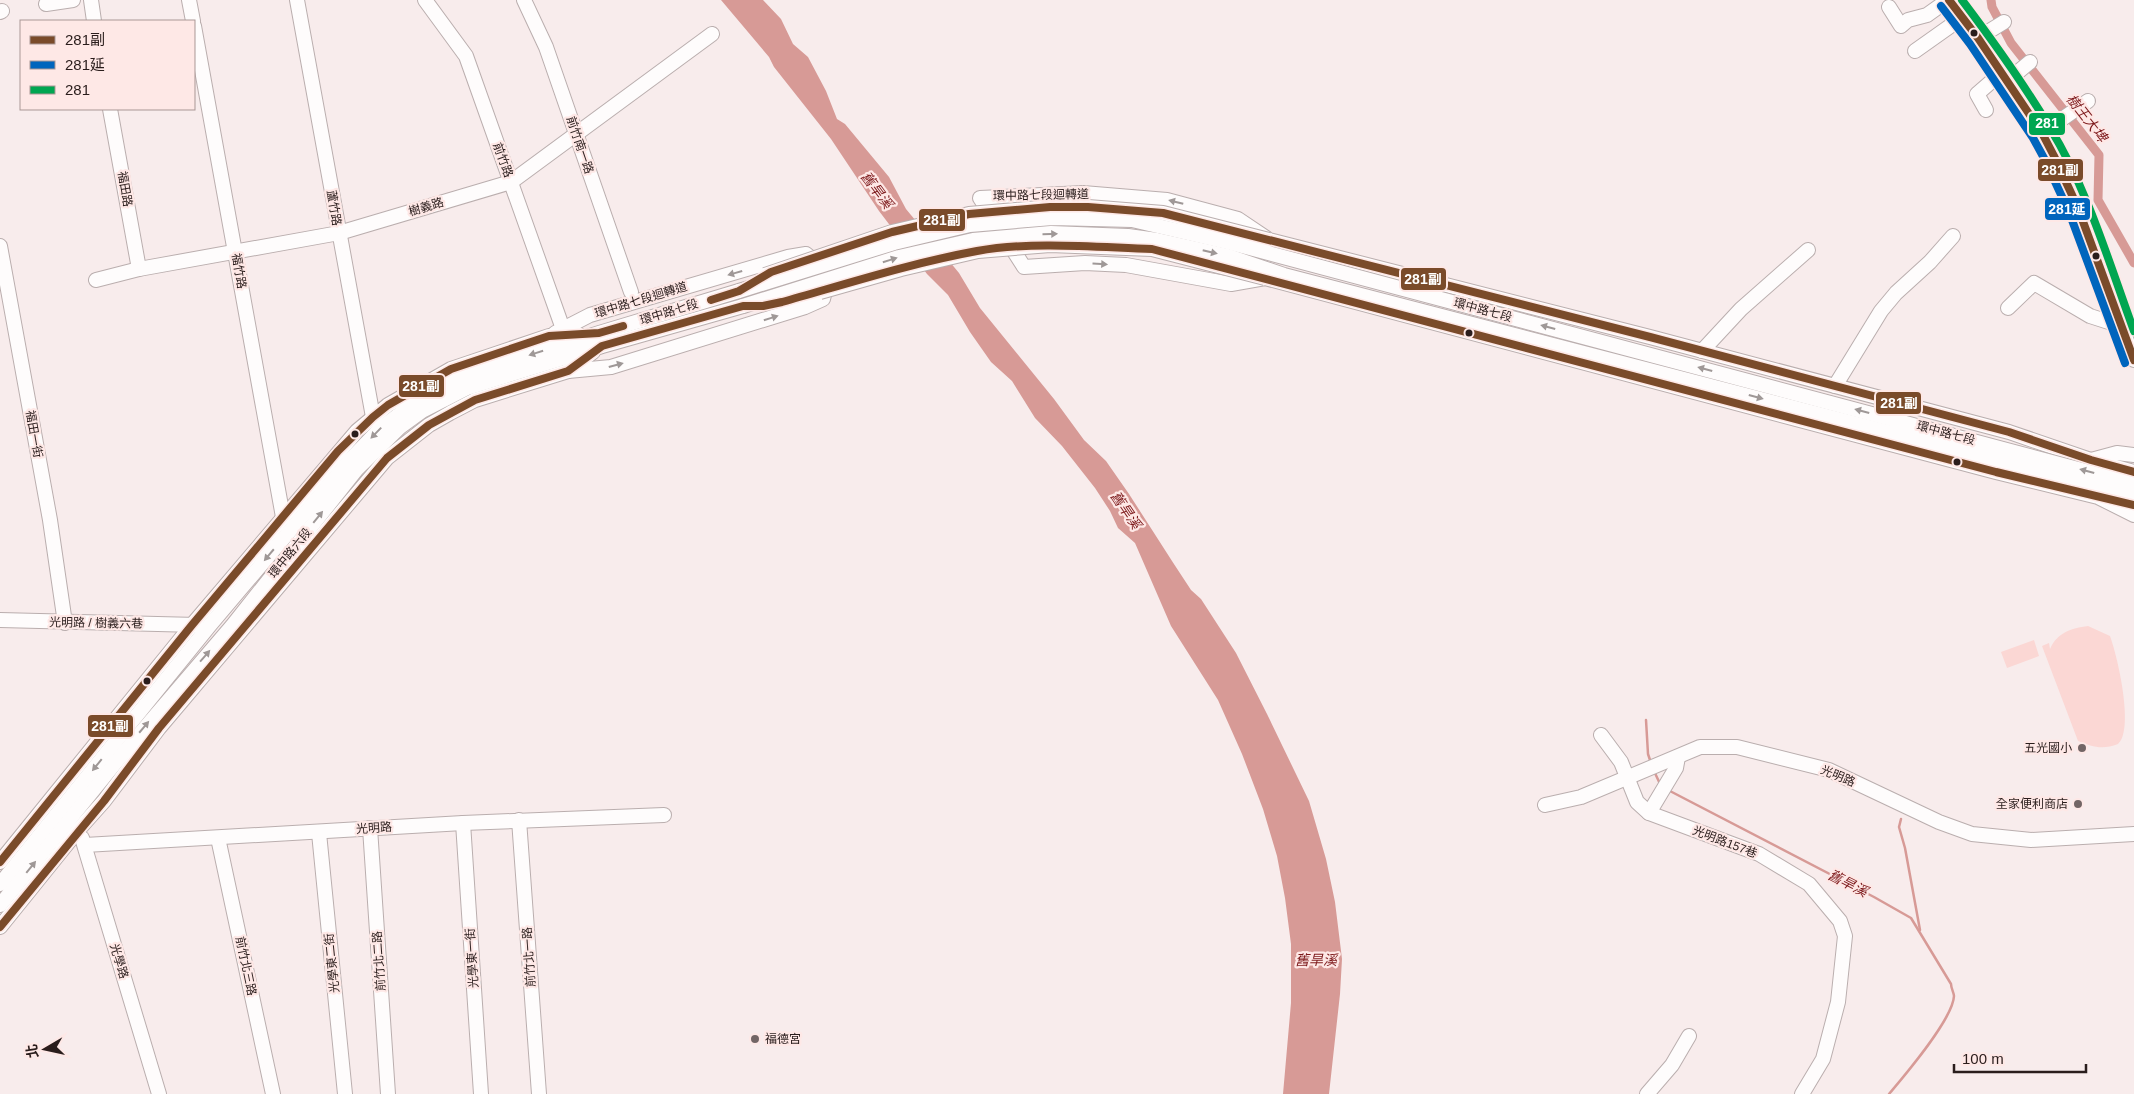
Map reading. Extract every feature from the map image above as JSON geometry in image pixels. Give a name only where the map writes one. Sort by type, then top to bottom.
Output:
[{"type":"street","points":[[46,4],[73,0]]},
{"type":"street","points":[[91,0],[94,20]]},
{"type":"street","points":[[189,0],[193,20]]},
{"type":"street","name":"蘆竹路","points":[[297,0],[373,416]]},
{"type":"street","name":"前竹路","points":[[425,0],[466,56],[563,329]]},
{"type":"street","name":"前竹南一路","points":[[524,0],[546,47],[632,292]]},
{"type":"street","points":[[1889,6],[1901,26],[1908,20],[1927,15],[1949,0],[1978,38],[2003,78],[2042,133],[2078,208],[2134,360]]},
{"type":"street","points":[[1915,51],[1963,18]]},
{"type":"street","points":[[1978,38],[2004,22]]},
{"type":"street","name":"福竹路","points":[[195,32],[283,517]]},
{"type":"street","name":"樹義路","points":[[96,280],[339,233],[511,182],[712,34]]},
{"type":"street","points":[[1986,110],[1977,94],[2030,62]]},
{"type":"street","points":[[2042,133],[2088,101]]},
{"type":"street","name":"福田路","points":[[110,110],[140,270]]},
{"type":"street","name":"環中路七段迴轉道","points":[[1265,278],[1231,284],[1126,265],[1085,263],[1024,267],[980,198],[1082,194],[1167,200],[1238,219],[1269,240]]},
{"type":"street","name":"環中路七段","points":[[739,291],[771,272],[892,232],[969,214],[1050,207],[1088,207],[1162,213],[1835,386],[2018,435],[2091,460],[2134,472]]},
{"type":"street","name":"環中路七段","points":[[620,334],[739,291],[894,244],[970,226],[1052,218],[1132,220],[1241,245],[2134,484]]},
{"type":"street","name":"環中路七段","points":[[460,378],[600,339],[743,306],[899,257],[973,240],[1051,233],[1128,236],[1157,240],[1228,256],[1284,275],[2134,496]]},
{"type":"street","points":[[1835,386],[1881,311],[1896,293],[1930,262],[1953,236]]},
{"type":"street","name":"環中路七段","points":[[743,306],[763,306],[782,302],[901,269],[978,251],[1050,245],[1152,249],[1992,471],[2098,497],[2134,515]]},
{"type":"street","name":"福田一街","points":[[0,246],[5,298],[50,520],[65,622]]},
{"type":"street","points":[[1702,351],[1741,309],[1808,250]]},
{"type":"street","name":"環中路七段迴轉道","points":[[549,336],[590,315],[788,257],[806,254],[818,264],[825,292],[823,298],[805,307],[611,367],[568,371]]},
{"type":"street","points":[[2008,308],[2034,283],[2090,316],[2121,326]]},
{"type":"street","name":"環中路七段","points":[[460,378],[549,336],[600,339]]},
{"type":"street","name":"環中路七段","points":[[0,927],[104,801],[148,743],[387,458],[429,425],[475,400],[568,371],[600,339]]},
{"type":"street","points":[[0,862],[192,625],[338,451],[373,416],[388,405],[460,378]]},
{"type":"street","name":"環中路六段","points":[[0,884],[210,625],[349,461],[382,427],[413,404],[460,378]]},
{"type":"street","name":"環中路六段","points":[[0,904],[173,693],[232,626],[357,469],[400,427],[422,411],[460,378]]},
{"type":"street","points":[[1992,471],[2000,451],[2000,430]]},
{"type":"street","points":[[2012,476],[2008,470],[2008,446],[2018,435]]},
{"type":"street","points":[[2091,460],[2117,453],[2134,454]]},
{"type":"street","points":[[2098,497],[2134,505]]},
{"type":"street","name":"光明路 / 樹義六巷","points":[[0,620],[192,625]]},
{"type":"street","points":[[192,625],[246,626]]},
{"type":"street","points":[[1601,734],[1621,762],[1626,779],[1637,802],[1650,810],[1676,768],[1678,757]]},
{"type":"street","points":[[125,751],[148,743]]},
{"type":"street","name":"光明路","points":[[1545,805],[1581,797],[1700,747],[1737,747],[1829,770],[1939,822],[1972,834],[2031,840],[2134,834]]},
{"type":"street","name":"光明路157巷","points":[[1650,810],[1759,854],[1809,884],[1840,921],[1845,936],[1838,1002],[1823,1059],[1802,1094]]},
{"type":"street","name":"光明路","points":[[85,845],[519,820],[664,815]]},
{"type":"street","name":"前竹北一路","points":[[519,820],[539,1094]]},
{"type":"street","name":"光學東一街","points":[[463,823],[482,1094]]},
{"type":"street","name":"前竹北二路","points":[[370,828],[388,1094]]},
{"type":"street","name":"光學路","points":[[79,829],[159,1094]]},
{"type":"street","name":"光學東二街","points":[[319,832],[345,1094]]},
{"type":"street","name":"前竹北三路","points":[[218,838],[273,1094]]},
{"type":"street","points":[[1647,1094],[1672,1065],[1690,1036]]},
{"type":"shaded area","points":[[2088,626],[2110,636],[2121,678],[2125,711],[2123,737],[2118,744],[2107,747],[2093,746],[2078,741],[2042,646],[2049,643],[2050,649],[2056,639],[2065,632]]},
{"type":"shaded area","points":[[2034,640],[2039,656],[2007,668],[2001,652]]},
{"type":"water","name":"舊旱溪","points":[[721,0],[763,0],[781,19],[793,44],[808,57],[826,91],[837,119],[845,124],[889,177],[906,209],[959,273],[980,308],[1054,399],[1084,440],[1106,461],[1191,590],[1201,599],[1236,653],[1309,801],[1326,859],[1335,902],[1342,959],[1329,1094],[1283,1094],[1291,1003],[1291,944],[1277,856],[1263,809],[1242,754],[1218,700],[1171,626],[1135,543],[1118,528],[1110,511],[1095,488],[1062,446],[1035,418],[1012,381],[991,362],[948,295],[927,274],[879,211],[831,139],[774,67],[769,57]]},
{"type":"waterway","name":"樹王大埤","points":[[1991,0],[1992,7],[2011,43],[2099,155],[2098,200],[2134,263]]},
{"type":"waterway","name":"舊旱溪","points":[[1646,720],[1648,754],[1651,763]]},
{"type":"waterway","name":"舊旱溪","points":[[1654,771],[1661,786]]},
{"type":"waterway","name":"舊旱溪","points":[[1668,790],[1911,918],[1951,984],[1954,996],[1952,1006],[1937,1032],[1889,1094]]},
{"type":"waterway","points":[[1901,819],[1899,827],[1905,848],[1920,930]]},
{"type":"transit line","name":"281副","points":[[1949,0],[1978,38],[2042,133],[2054,156],[2078,208],[2134,360]]},
{"type":"transit line","name":"281","points":[[1962,0],[2019,79],[2076,176],[2097,227],[2134,331]]},
{"type":"transit line","name":"281延","points":[[1941,6],[1970,44],[2033,138],[2045,160],[2069,212],[2125,363]]},
{"type":"transit line","name":"281副","points":[[711,300],[739,291],[771,272],[892,232],[969,214],[1050,207],[1088,207],[1163,213],[1650,337],[2009,432],[2091,460],[2134,472]]},
{"type":"transit line","name":"281副","points":[[0,927],[104,801],[159,728],[387,458],[429,425],[475,400],[568,371],[602,346],[743,306],[763,306],[782,302],[903,268],[977,251],[1043,245],[1152,249],[1996,472],[2134,505]]},
{"type":"transit line","name":"281副","points":[[0,862],[192,625],[338,451],[373,417],[388,405],[451,369],[549,336],[599,333],[623,326]]},
{"type":"place","name":"五光國小","points":[[2082,748]]},
{"type":"place","name":"全家便利商店","points":[[2078,804]]},
{"type":"place","name":"福德宮","points":[[755,1039]]}]
